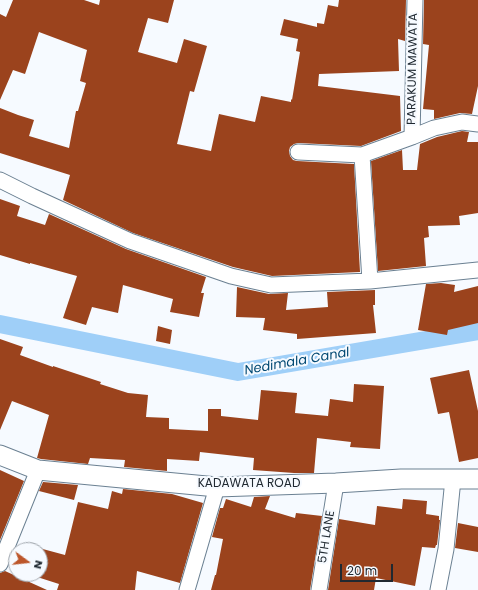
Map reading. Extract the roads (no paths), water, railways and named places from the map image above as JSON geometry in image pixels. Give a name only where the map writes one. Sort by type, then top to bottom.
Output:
[{"type":"street","name":"PARAKUM MAWATA","points":[[412,137],[415,0]]},
{"type":"street","points":[[298,152],[362,155],[434,128],[462,122],[478,124]]},
{"type":"street","points":[[362,155],[370,281]]},
{"type":"street","points":[[0,180],[130,241],[231,276],[270,286],[370,281],[478,270]]},
{"type":"street","name":"KADAWATA ROAD","points":[[0,456],[38,470],[217,487],[336,484],[401,479],[478,479]]},
{"type":"street","points":[[0,564],[38,470]]},
{"type":"street","points":[[438,590],[446,549],[453,479]]},
{"type":"street","name":"5TH LANE","points":[[319,590],[336,484]]},
{"type":"street","points":[[187,590],[217,487]]},
{"type":"waterway","name":"Nedimala Canal","points":[[0,324],[238,372],[478,331]]}]
